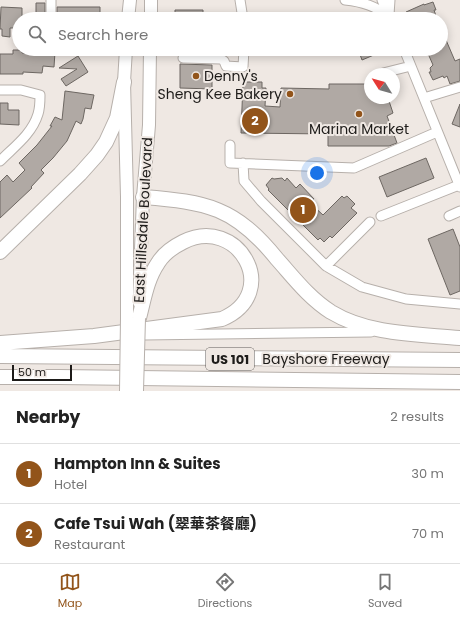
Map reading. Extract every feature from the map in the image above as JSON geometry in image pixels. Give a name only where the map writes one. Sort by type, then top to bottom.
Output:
[{"type":"highway","points":[[0,252],[80,174],[97,155],[109,137],[117,118],[124,82]]},
{"type":"highway","points":[[143,197],[189,202],[227,214],[250,229],[303,289],[322,306],[354,323],[376,329],[403,333],[460,338]]},
{"type":"highway","points":[[0,343],[94,336],[222,320],[240,308],[247,299],[251,288],[249,265],[237,248],[219,237],[196,237],[186,240],[170,250],[157,265],[133,318]]},
{"type":"highway","name":"Bayshore Freeway","points":[[0,356],[460,360]]},
{"type":"highway","name":"Bayshore Freeway","points":[[0,377],[460,383]]},
{"type":"highway","points":[[390,391],[460,383]]},
{"type":"main road","points":[[129,12],[130,0]]},
{"type":"main road","points":[[151,0],[151,12]]},
{"type":"main road","name":"East Hillsdale Boulevard","points":[[126,56],[124,82],[127,197],[137,391]]},
{"type":"main road","name":"East Hillsdale Boulevard","points":[[126,391],[149,125],[150,56]]},
{"type":"main road","points":[[127,197],[143,197]]},
{"type":"street","points":[[51,0],[51,12]]},
{"type":"street","points":[[240,0],[242,12]]},
{"type":"street","points":[[345,0],[361,2],[374,6],[382,12]]},
{"type":"street","points":[[382,0],[387,12]]},
{"type":"street","points":[[390,0],[390,12]]},
{"type":"street","points":[[183,58],[221,59],[224,61],[226,66],[243,67],[244,56]]},
{"type":"street","points":[[381,216],[459,186],[407,56]]},
{"type":"street","points":[[400,68],[411,66]]},
{"type":"street","points":[[424,98],[460,87]]},
{"type":"street","points":[[0,90],[21,90],[40,95],[39,113],[26,136],[0,161]]},
{"type":"street","points":[[230,145],[230,163],[354,168],[438,132]]},
{"type":"street","points":[[243,163],[244,181],[260,201],[326,266],[362,287],[406,299],[460,304]]},
{"type":"street","points":[[449,216],[460,211]]},
{"type":"street","points":[[326,266],[370,222]]},
{"type":"street","points":[[94,336],[350,332],[403,333]]},
{"type":"building","points":[[433,2],[436,10],[434,10],[435,12],[406,12],[424,4]]},
{"type":"building","points":[[36,3],[45,3],[45,12],[36,12]]},
{"type":"building","points":[[1,7],[22,8],[22,12],[12,12],[12,28],[10,28],[10,37],[2,36],[2,29],[0,29]]},
{"type":"building","points":[[57,7],[100,7],[100,12],[57,12]]},
{"type":"building","points":[[175,10],[203,10],[203,12],[175,12]]},
{"type":"building","points":[[448,45],[455,61],[460,59],[460,81],[450,84],[447,76],[433,80],[429,72],[431,72],[430,68],[433,65],[429,56],[448,56]]},
{"type":"building","points":[[0,54],[12,54],[12,56],[55,56],[54,67],[43,66],[42,73],[23,72],[23,74],[0,74]]},
{"type":"building","points":[[78,56],[88,72],[66,86],[61,79],[77,69],[59,68]]},
{"type":"building","points":[[361,56],[371,56],[362,60]]},
{"type":"building","name":"Denny's","points":[[180,64],[212,65],[212,89],[180,88]]},
{"type":"building","points":[[243,82],[262,82],[262,88],[266,88],[265,106],[280,107],[281,88],[329,89],[329,84],[364,84],[364,104],[390,104],[393,113],[387,116],[397,143],[389,146],[328,146],[328,134],[241,133]]},
{"type":"building","points":[[65,91],[94,95],[91,109],[85,108],[81,124],[76,121],[67,141],[41,170],[44,173],[31,187],[32,188],[0,218],[0,182],[7,175],[13,182],[25,170],[19,163],[37,145],[52,126],[50,126],[55,117],[62,120]]},
{"type":"building","points":[[0,103],[8,103],[8,110],[19,110],[19,125],[0,124]]},
{"type":"building","points":[[460,104],[460,127],[452,124]]},
{"type":"building","points":[[426,158],[434,178],[387,197],[379,177]]},
{"type":"building","points":[[272,178],[282,178],[285,181],[287,178],[296,188],[300,184],[314,199],[310,203],[323,215],[342,196],[344,198],[347,196],[355,204],[351,208],[357,213],[332,238],[330,236],[324,242],[320,238],[318,240],[268,190],[269,189],[266,185]]},
{"type":"building","points":[[453,229],[460,247],[460,291],[450,295],[428,239]]},
{"type":"place","name":"Denny's","points":[[196,76]]},
{"type":"place","name":"Sheng Kee Bakery","points":[[290,94]]},
{"type":"place","name":"Marina Market","points":[[359,114]]},
{"type":"place","name":"Cafe Tsui Wah (翠華茶餐廳)","points":[[255,121]]},
{"type":"place","name":"Hampton Inn & Suites","points":[[303,210]]}]
